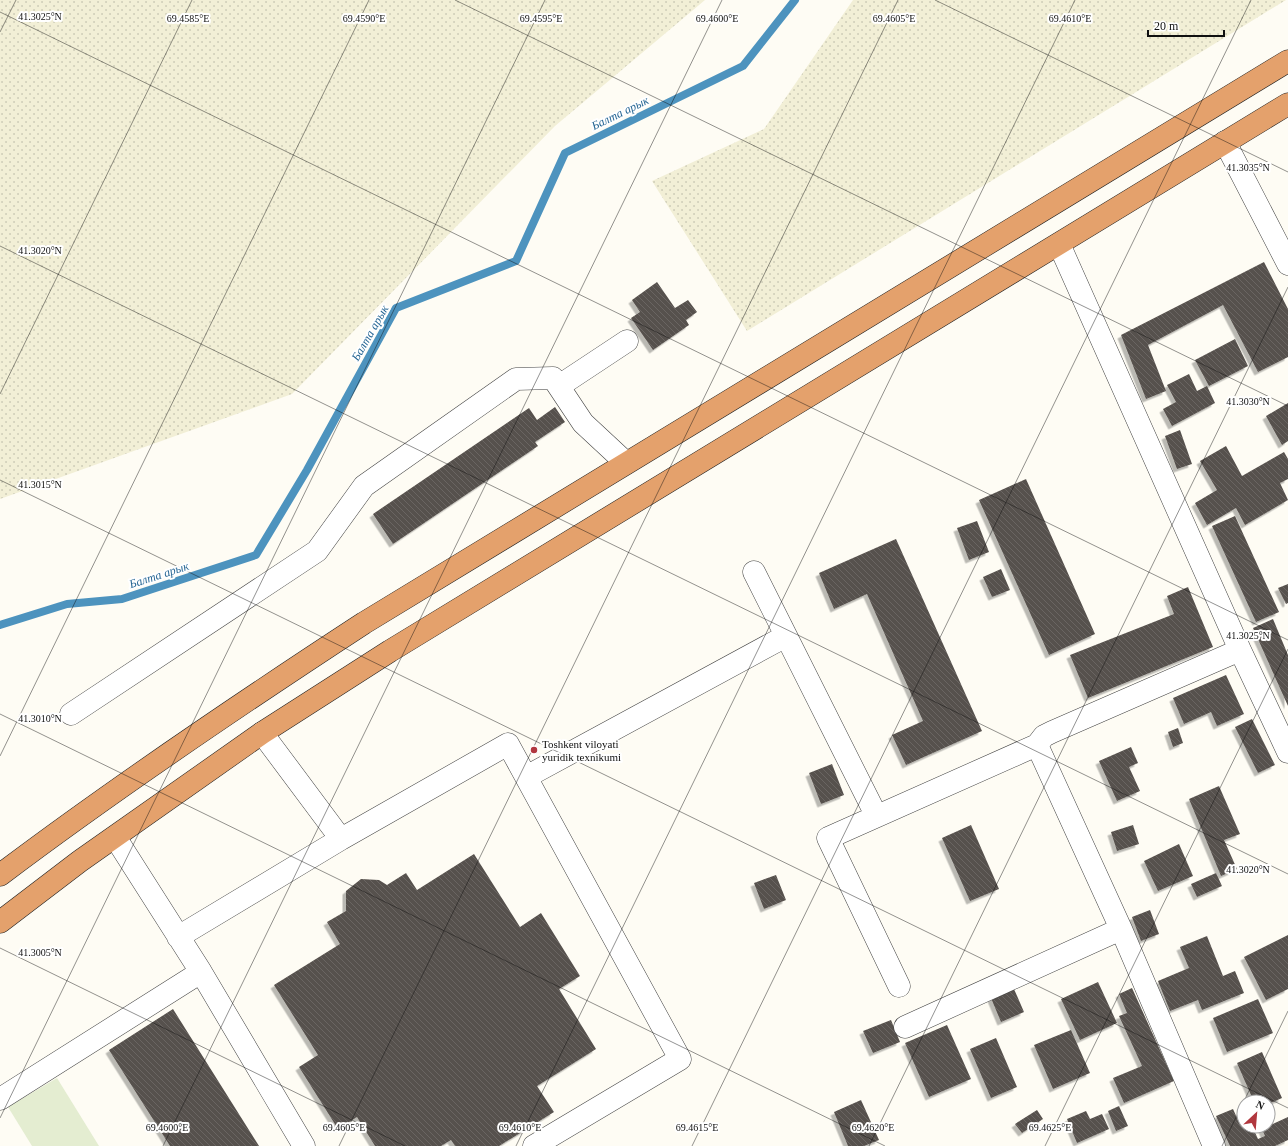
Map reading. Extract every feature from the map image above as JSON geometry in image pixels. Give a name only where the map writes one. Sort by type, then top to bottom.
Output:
[{"type":"highway","points":[[0,874],[115,789],[239,704],[364,623],[1288,61]]},
{"type":"highway","points":[[0,922],[115,837],[262,733],[390,651],[1288,104]]},
{"type":"street","points":[[1225,142],[1288,264]]},
{"type":"street","points":[[1059,244],[1240,650],[1288,752]]},
{"type":"street","points":[[559,386],[627,341]]},
{"type":"street","points":[[71,714],[317,551],[364,486],[516,379],[553,378],[583,423],[626,463]]},
{"type":"street","points":[[754,572],[876,815]]},
{"type":"street","points":[[526,777],[786,636]]},
{"type":"street","points":[[899,986],[828,838],[876,815],[1037,745],[1044,736],[1052,732],[1240,650]]},
{"type":"street","points":[[262,733],[341,839]]},
{"type":"street","points":[[178,937],[341,839],[508,744],[680,1059],[534,1146]]},
{"type":"street","points":[[1037,745],[1121,929],[1214,1146]]},
{"type":"street","points":[[115,837],[201,972],[304,1146]]},
{"type":"street","points":[[904,1027],[1121,929]]},
{"type":"street","points":[[0,1099],[201,972]]},
{"type":"shaded area","points":[[0,0],[705,0],[555,126],[292,394],[0,499]]},
{"type":"shaded area","points":[[853,0],[1286,0],[747,331],[652,181],[764,129]]},
{"type":"green space","points":[[57,1078],[99,1146],[32,1146],[8,1107]]},
{"type":"building","points":[[1264,262],[1288,309],[1288,357],[1258,372],[1223,305],[1148,345],[1166,391],[1146,399],[1121,335]]},
{"type":"building","points":[[657,282],[675,308],[688,300],[697,312],[686,320],[689,325],[653,350],[631,318],[640,312],[632,300]]},
{"type":"building","points":[[1235,339],[1248,366],[1209,386],[1195,360]]},
{"type":"building","points":[[1189,374],[1197,391],[1207,386],[1215,403],[1172,426],[1163,409],[1176,402],[1167,385]]},
{"type":"building","points":[[1288,403],[1288,441],[1282,445],[1266,416]]},
{"type":"building","points":[[555,407],[565,422],[535,442],[538,446],[393,544],[373,514],[529,408],[537,420]]},
{"type":"building","points":[[1180,430],[1192,464],[1177,469],[1165,436]]},
{"type":"building","points":[[1226,446],[1242,476],[1284,452],[1288,459],[1288,479],[1280,483],[1288,500],[1245,525],[1236,508],[1207,525],[1195,503],[1217,490],[1200,461]]},
{"type":"building","points":[[1026,479],[1095,634],[1049,655],[979,500]]},
{"type":"building","points":[[1235,516],[1279,612],[1256,622],[1212,526]]},
{"type":"building","points":[[977,521],[989,552],[969,560],[957,528]]},
{"type":"building","points":[[896,539],[982,731],[906,765],[892,735],[923,721],[867,594],[834,609],[819,573]]},
{"type":"building","points":[[1001,569],[1010,590],[992,597],[983,577]]},
{"type":"building","points":[[1288,584],[1288,603],[1286,604],[1278,588]]},
{"type":"building","points":[[1188,587],[1213,647],[1088,698],[1070,655],[1174,614],[1167,596]]},
{"type":"building","points":[[1273,619],[1288,655],[1288,706],[1253,628]]},
{"type":"building","points":[[1226,675],[1244,714],[1217,726],[1211,712],[1184,724],[1173,698]]},
{"type":"building","points":[[1252,719],[1275,765],[1258,773],[1235,727]]},
{"type":"building","points":[[1178,728],[1183,743],[1173,747],[1168,732]]},
{"type":"building","points":[[1131,747],[1138,763],[1129,767],[1140,791],[1117,801],[1099,761]]},
{"type":"building","points":[[832,764],[844,795],[821,804],[809,773]]},
{"type":"building","points":[[1219,786],[1240,834],[1224,840],[1237,869],[1221,876],[1189,799]]},
{"type":"building","points":[[971,825],[999,889],[970,901],[942,838]]},
{"type":"building","points":[[1133,825],[1139,844],[1117,851],[1111,832]]},
{"type":"building","points":[[1179,844],[1193,876],[1158,891],[1144,861]]},
{"type":"building","points":[[474,854],[520,927],[541,913],[580,976],[559,989],[596,1049],[537,1086],[554,1112],[499,1146],[455,1146],[451,1140],[441,1146],[375,1146],[357,1117],[338,1129],[299,1067],[318,1055],[274,985],[340,944],[327,922],[346,911],[346,891],[361,879],[379,880],[387,885],[406,873],[417,890]]},
{"type":"building","points":[[1216,873],[1222,886],[1197,897],[1191,884]]},
{"type":"building","points":[[776,875],[786,900],[764,909],[754,883]]},
{"type":"building","points":[[1150,910],[1159,934],[1141,941],[1132,917]]},
{"type":"building","points":[[1288,935],[1288,989],[1266,1000],[1244,957]]},
{"type":"building","points":[[1207,936],[1223,976],[1235,971],[1244,993],[1202,1010],[1198,1000],[1170,1011],[1158,981],[1189,968],[1180,947]]},
{"type":"building","points":[[1098,982],[1117,1023],[1080,1040],[1061,999]]},
{"type":"building","points":[[1132,988],[1174,1081],[1124,1103],[1113,1078],[1142,1066],[1119,1016],[1127,1013],[1119,994]]},
{"type":"building","points":[[1014,989],[1024,1012],[1001,1022],[991,998]]},
{"type":"building","points":[[1258,999],[1273,1033],[1227,1052],[1213,1018]]},
{"type":"building","points":[[173,1009],[259,1146],[170,1146],[109,1050]]},
{"type":"building","points":[[891,1020],[900,1042],[873,1053],[863,1031]]},
{"type":"building","points":[[947,1025],[971,1079],[929,1097],[905,1043]]},
{"type":"building","points":[[1071,1030],[1090,1073],[1053,1089],[1034,1045]]},
{"type":"building","points":[[996,1038],[1017,1087],[991,1098],[970,1049]]},
{"type":"building","points":[[1262,1052],[1282,1098],[1276,1101],[1276,1094],[1251,1094],[1237,1063]]},
{"type":"building","points":[[861,1100],[879,1140],[864,1146],[848,1146],[834,1112]]},
{"type":"building","points":[[1119,1106],[1128,1126],[1116,1131],[1108,1111]]},
{"type":"building","points":[[1233,1109],[1236,1116],[1236,1134],[1256,1134],[1258,1139],[1265,1136],[1264,1134],[1276,1134],[1276,1123],[1288,1117],[1288,1140],[1275,1146],[1230,1146],[1216,1116]]},
{"type":"building","points":[[1037,1110],[1043,1119],[1022,1133],[1015,1124]]},
{"type":"building","points":[[1086,1111],[1090,1119],[1102,1114],[1109,1129],[1077,1143],[1067,1119]]},
{"type":"waterway","name":"Балта арык","points":[[0,625],[67,604],[122,599],[256,555],[307,470],[396,308],[516,261],[565,153],[743,66],[795,0]]},
{"type":"place","name":"Toshkent viloyati yuridik texnikumi","points":[[534,750]]}]
